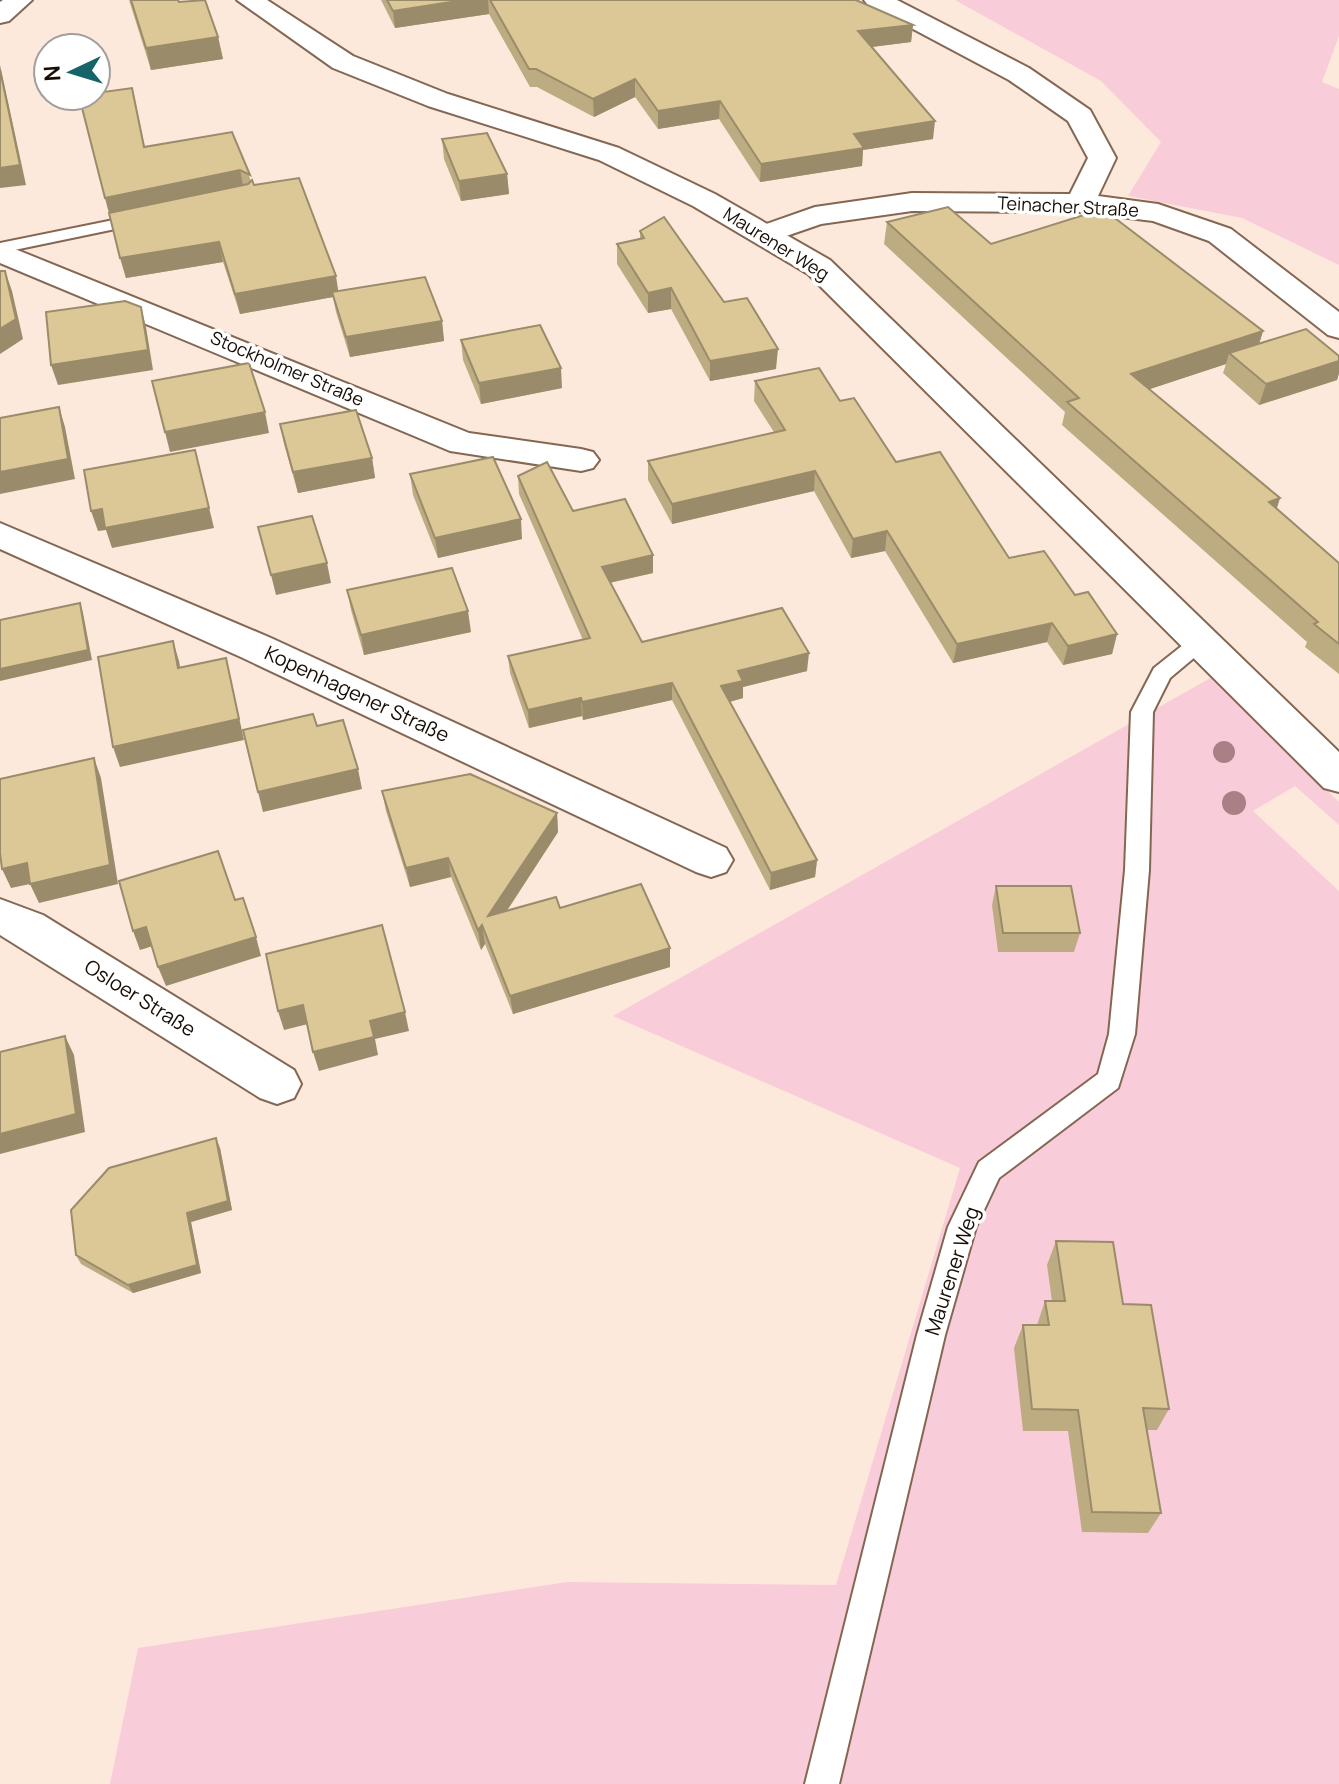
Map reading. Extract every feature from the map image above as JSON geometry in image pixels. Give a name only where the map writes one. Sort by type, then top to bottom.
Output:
[{"type":"street","points":[[0,15],[19,0]]},
{"type":"street","name":"Maurener Weg","points":[[250,0],[304,38],[355,67],[438,100],[609,154],[704,200],[819,267],[1339,777]]},
{"type":"street","points":[[877,0],[1019,74],[1080,116],[1102,158],[1080,203]]},
{"type":"street","name":"Teinacher Straße","points":[[766,234],[815,216],[912,202],[1080,203],[1158,213],[1220,235],[1339,328]]},
{"type":"street","name":"Stockholmer Straße","points":[[0,250],[462,443],[581,460]]},
{"type":"street","name":"Kopenhagener Straße","points":[[0,535],[257,648],[711,860]]},
{"type":"street","name":"Osloer Straße","points":[[0,916],[27,927],[277,1084]]},
{"type":"lane","name":"Stockholmer Straße","points":[[0,250],[153,216]]},
{"type":"lane","name":"Maurener Weg","points":[[822,1784],[931,1335],[962,1227],[989,1170],[1109,1080],[1123,1019],[1137,870],[1142,712],[1162,673],[1200,642]]},
{"type":"shaded area","points":[[955,0],[1339,0],[1339,36],[1322,82],[1339,89],[1339,265],[1242,218],[1128,196],[1161,142],[1101,81]]},
{"type":"shaded area","points":[[1212,677],[1339,802],[1339,825],[1295,786],[1253,811],[1339,891],[1339,1784],[110,1784],[138,1648],[567,1582],[836,1585],[960,1168],[613,1016]]},
{"type":"building","points":[[131,0],[205,0],[218,37],[146,48]]},
{"type":"building","points":[[387,0],[464,0],[393,11]]},
{"type":"building","points":[[490,0],[856,0],[913,25],[858,31],[935,121],[854,134],[864,148],[761,164],[720,101],[658,111],[635,79],[593,99],[536,69],[529,69]]},
{"type":"building","points":[[0,70],[20,165],[0,168]]},
{"type":"building","points":[[132,88],[144,147],[232,132],[250,175],[240,170],[105,198],[83,112],[112,112],[112,91]]},
{"type":"building","points":[[487,133],[507,174],[459,181],[442,139]]},
{"type":"building","points":[[299,178],[336,276],[235,294],[219,242],[120,258],[109,213],[248,184],[252,180],[254,185]]},
{"type":"building","points":[[948,207],[991,244],[1103,209],[1263,331],[1131,374],[1280,498],[1269,502],[1339,563],[1339,644],[1314,624],[1318,622],[1067,402],[1079,398],[887,222]]},
{"type":"building","points":[[664,217],[724,302],[747,298],[778,349],[710,361],[671,288],[648,293],[617,244],[644,238],[640,231]]},
{"type":"building","points":[[0,271],[5,271],[16,319],[0,329]]},
{"type":"building","points":[[425,277],[442,321],[346,337],[332,292]]},
{"type":"building","points":[[125,301],[141,307],[148,350],[51,365],[46,312]]},
{"type":"building","points":[[540,325],[561,368],[479,383],[461,340]]},
{"type":"building","points":[[1306,329],[1339,356],[1339,361],[1266,384],[1229,353]]},
{"type":"building","points":[[249,363],[265,412],[165,432],[152,381]]},
{"type":"building","points":[[819,368],[840,401],[854,398],[896,462],[940,452],[1009,558],[1044,551],[1075,595],[1088,592],[1117,634],[1068,646],[1052,623],[957,644],[887,531],[853,539],[815,471],[672,504],[648,461],[785,430],[755,381]]},
{"type":"building","points":[[59,407],[68,459],[0,472],[0,418]]},
{"type":"building","points":[[356,410],[372,458],[293,472],[280,424]]},
{"type":"building","points":[[195,450],[209,508],[105,528],[102,509],[91,511],[84,470]]},
{"type":"building","points":[[493,457],[521,519],[435,538],[410,474]]},
{"type":"building","points":[[547,462],[573,511],[625,499],[653,555],[602,567],[642,642],[782,608],[809,653],[738,671],[743,681],[721,686],[817,860],[771,873],[672,683],[528,710],[508,656],[590,638],[518,476]]},
{"type":"building","points":[[312,516],[327,563],[271,575],[258,527]]},
{"type":"building","points":[[452,568],[468,611],[361,635],[347,590]]},
{"type":"building","points":[[80,603],[88,650],[0,669],[0,620]]},
{"type":"building","points":[[173,641],[178,668],[226,658],[239,719],[113,747],[98,657]]},
{"type":"building","points":[[313,714],[317,726],[343,720],[358,769],[258,792],[243,730]]},
{"type":"building","points":[[94,758],[110,865],[30,884],[27,863],[2,869],[0,779]]},
{"type":"building","points":[[470,774],[557,813],[488,916],[556,897],[560,908],[641,884],[670,948],[510,996],[482,925],[478,930],[448,858],[406,868],[382,791]]},
{"type":"building","points":[[218,851],[235,900],[243,898],[256,937],[158,967],[146,927],[133,931],[119,881]]},
{"type":"building","points":[[996,886],[1071,886],[1080,933],[1003,933]]},
{"type":"building","points":[[382,925],[405,1012],[370,1021],[374,1037],[313,1052],[303,1005],[278,1011],[266,954]]},
{"type":"building","points":[[65,1036],[76,1114],[0,1134],[0,1052]]},
{"type":"building","points":[[216,1138],[228,1201],[187,1213],[197,1265],[128,1285],[76,1255],[71,1210],[109,1168]]},
{"type":"building","points":[[1056,1241],[1113,1242],[1123,1304],[1151,1305],[1169,1409],[1143,1408],[1161,1513],[1092,1512],[1078,1410],[1032,1409],[1023,1325],[1049,1325],[1045,1301],[1065,1301]]}]
